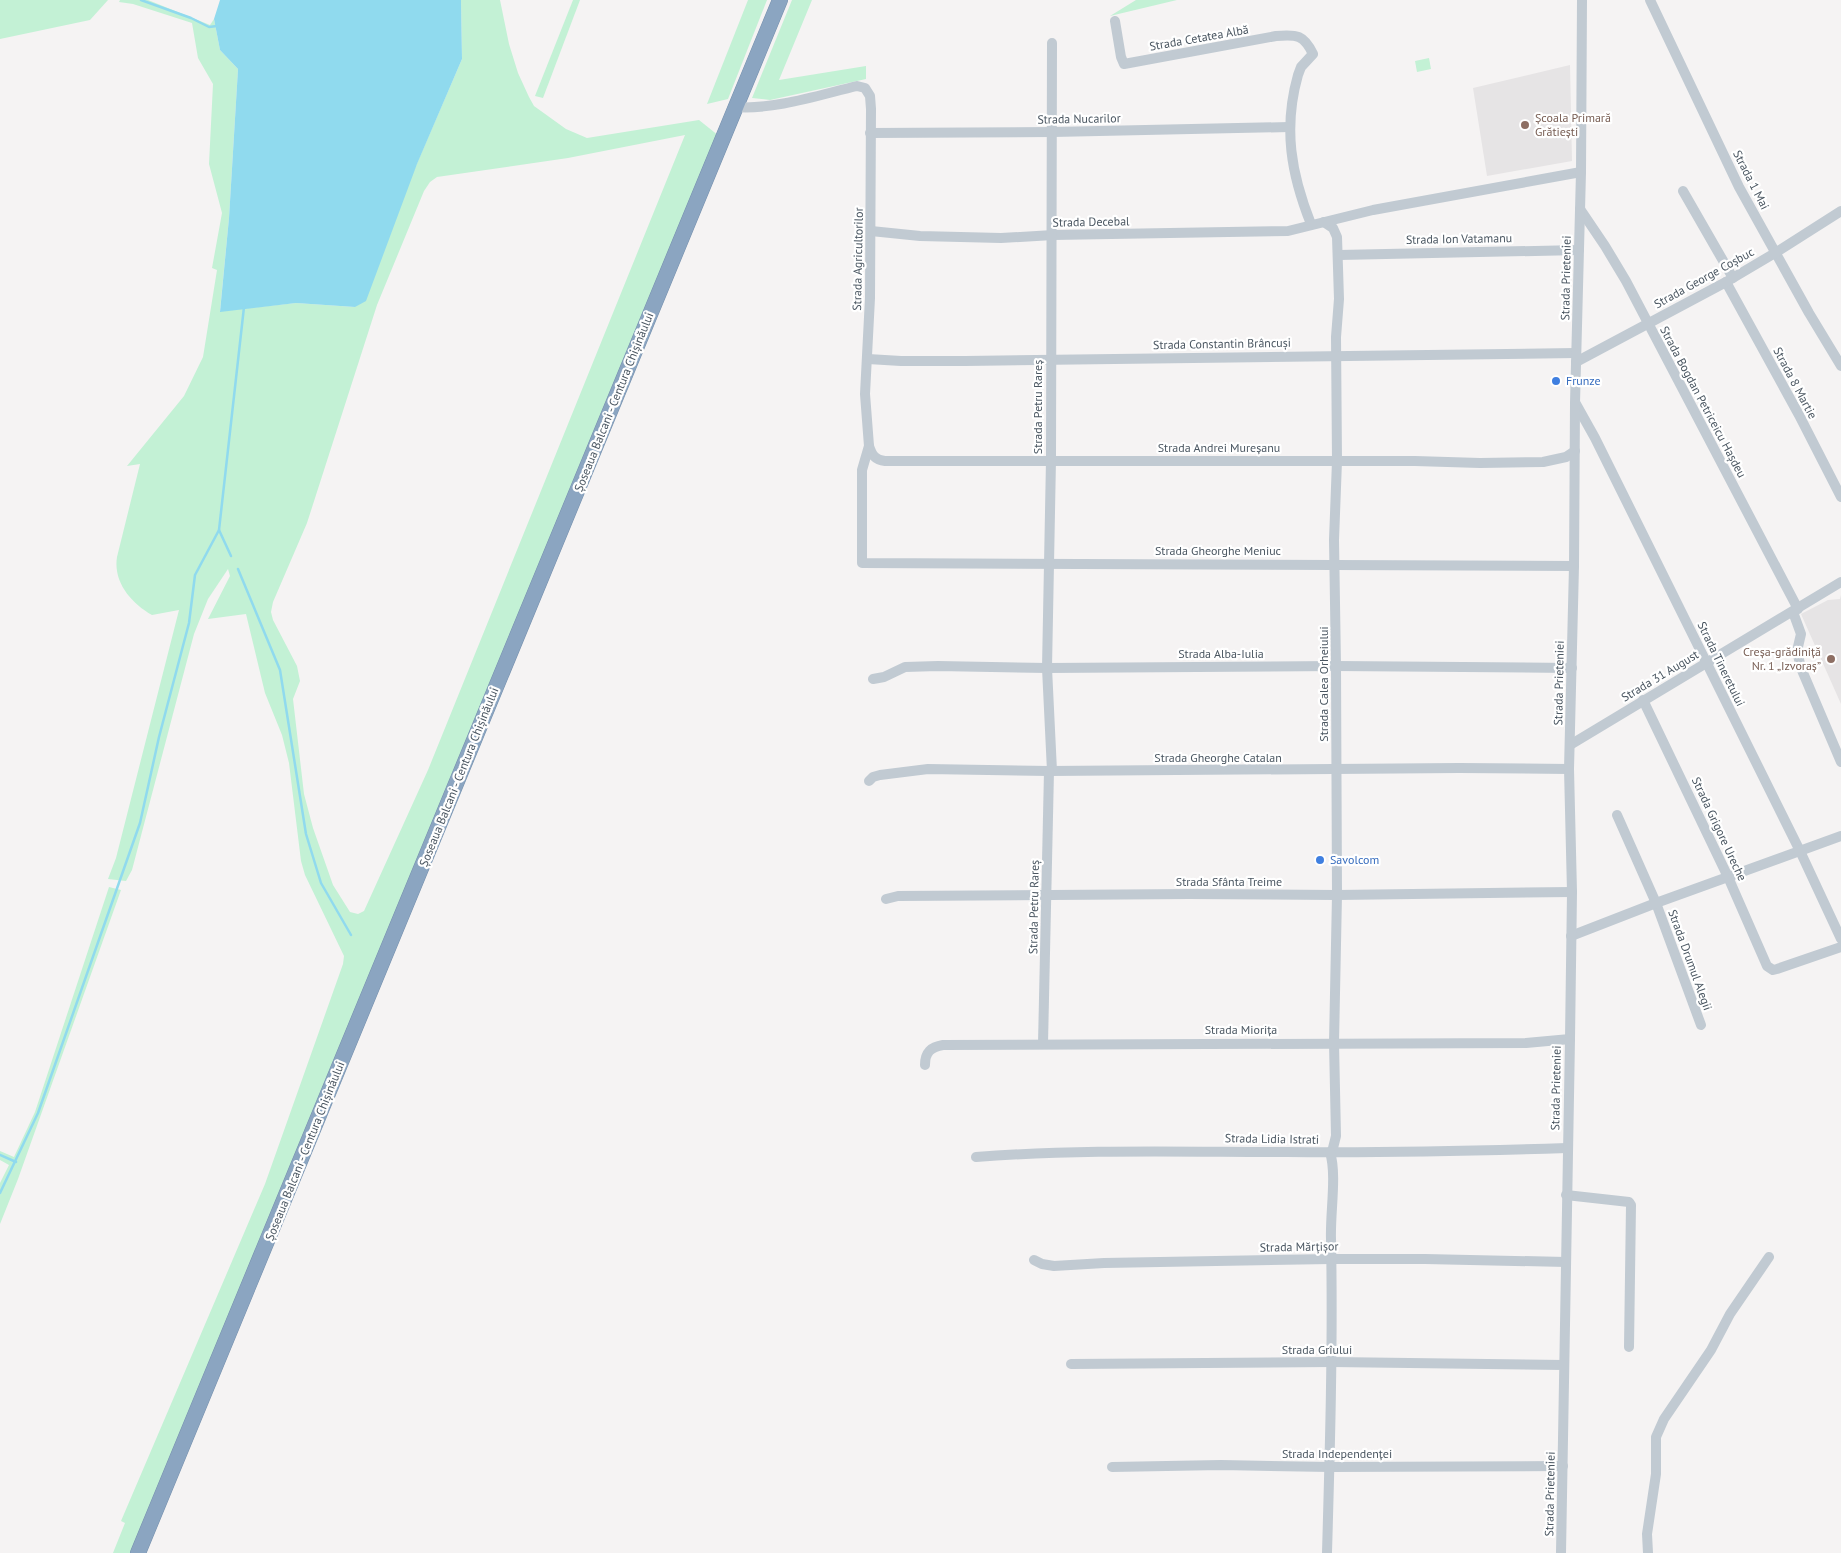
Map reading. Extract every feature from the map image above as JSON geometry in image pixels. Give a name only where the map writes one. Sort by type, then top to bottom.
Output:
[{"type":"highway","name":"Șoseaua Balcani - Centura Chișinăului","points":[[138,1553],[780,0]]},
{"type":"street","name":"Strada Prieteniei","points":[[1561,1553],[1572,892],[1569,769],[1574,566],[1582,0]]},
{"type":"street","name":"Strada 1 Mai","points":[[1650,0],[1739,187],[1841,366]]},
{"type":"street","name":"Strada Cetatea Albă","points":[[1115,21],[1121,57],[1124,64],[1292,35],[1300,37],[1308,43],[1314,54],[1307,60],[1298,75],[1289,128]]},
{"type":"street","name":"Strada Petru Rareș","points":[[1043,1044],[1047,816],[1050,771],[1046,668],[1051,460],[1052,44]]},
{"type":"street","name":"Strada Agricultorilor","points":[[736,107],[750,108],[771,105],[857,86],[865,88],[870,96],[872,109],[870,133],[871,231],[868,359],[865,394],[869,446],[862,470],[862,563]]},
{"type":"street","points":[[1289,128],[1293,163],[1311,224],[1407,203],[1580,172]]},
{"type":"street","name":"Strada Nucarilor","points":[[870,133],[1289,128]]},
{"type":"street","name":"Strada 8 Martie","points":[[1683,191],[1841,497]]},
{"type":"street","name":"Strada Bogdan Petriceicu Hașdeu","points":[[1580,209],[1605,246],[1648,323],[1795,611],[1801,634],[1797,651],[1801,668],[1841,762]]},
{"type":"street","name":"Strada George Coșbuc","points":[[1576,357],[1648,323],[1729,280],[1841,211]]},
{"type":"street","name":"Strada Calea Orheiului","points":[[1324,222],[1333,228],[1337,237],[1340,299],[1336,324],[1337,895],[1334,1043],[1336,1136],[1331,1152],[1332,1362],[1327,1553]]},
{"type":"street","name":"Strada Decebal","points":[[871,231],[920,236],[978,238],[1052,235],[1244,233],[1288,231],[1311,224]]},
{"type":"street","name":"Strada Ion Vatamanu","points":[[1339,255],[1579,250]]},
{"type":"street","name":"Strada Constantin Brâncuși","points":[[868,359],[901,361],[1051,360],[1337,355],[1576,357]]},
{"type":"street","name":"Strada Tineretului","points":[[1575,403],[1595,438],[1707,663],[1800,851],[1841,939]]},
{"type":"street","name":"Strada Andrei Mureșanu","points":[[869,446],[874,457],[885,461],[1415,461],[1480,463],[1543,462],[1566,457],[1575,451]]},
{"type":"street","name":"Strada Gheorghe Meniuc","points":[[862,563],[1574,566]]},
{"type":"street","name":"Strada 31 August","points":[[1570,745],[1841,582]]},
{"type":"street","name":"Strada Alba-Iulia","points":[[873,679],[884,677],[905,668],[938,666],[1046,668],[1336,666],[1572,668]]},
{"type":"street","name":"Strada Grigore Ureche","points":[[1643,700],[1770,969],[1777,969],[1841,947]]},
{"type":"street","name":"Strada Gheorghe Catalan","points":[[869,781],[873,776],[880,774],[928,769],[1050,771],[1569,769]]},
{"type":"street","name":"Strada Drumul Alegii","points":[[1616,815],[1656,903],[1701,1026]]},
{"type":"street","name":"Strada Drumul Alegii","points":[[1571,936],[1841,836]]},
{"type":"street","name":"Strada Sfânta Treime","points":[[886,900],[898,896],[1337,895],[1572,892]]},
{"type":"street","name":"Strada Miorița","points":[[926,1065],[926,1054],[931,1048],[943,1045],[1526,1043],[1570,1039]]},
{"type":"street","name":"Strada Lidia Istrati","points":[[976,1157],[1085,1152],[1444,1152],[1568,1148]]},
{"type":"street","points":[[1566,1195],[1629,1202],[1631,1205],[1629,1347]]},
{"type":"street","points":[[1648,1553],[1647,1534],[1656,1474],[1656,1437],[1664,1419],[1711,1350],[1730,1314],[1769,1257]]},
{"type":"street","name":"Strada Mărțișor","points":[[1034,1260],[1042,1264],[1054,1266],[1124,1262],[1331,1259],[1566,1262]]},
{"type":"street","name":"Strada Grîului","points":[[1071,1364],[1332,1362],[1564,1365]]},
{"type":"street","name":"Strada Independenței","points":[[1112,1467],[1221,1465],[1330,1467],[1563,1466]]},
{"type":"shaded area","name":"Școala Primară Grătiești","points":[[1570,65],[1572,161],[1487,176],[1473,88]]},
{"type":"shaded area","name":"Creșa-grădiniță Nr. 1 „Izvoraș”","points":[[1841,595],[1841,704],[1801,614],[1828,600],[1840,599]]},
{"type":"green space","points":[[0,0],[108,0],[90,20],[0,39]]},
{"type":"green space","points":[[120,0],[148,0],[210,25],[214,19],[220,50],[238,69],[229,218],[220,311],[296,303],[355,307],[462,59],[461,0],[500,0],[509,44],[518,73],[529,97],[534,106],[566,129],[587,138],[699,120],[719,136],[134,1553],[113,1553],[125,1523],[121,1521],[265,1184],[343,964],[344,956],[305,875],[301,861],[289,763],[282,735],[265,693],[246,614],[208,619],[230,576],[228,569],[208,599],[194,634],[132,870],[126,881],[108,879],[116,858],[179,610],[152,615],[137,604],[125,591],[118,575],[117,557],[140,464],[127,466],[184,396],[203,357],[217,270],[212,268],[222,213],[209,164],[213,84],[198,58],[192,23],[133,4],[119,2]],"holes":[[[685,135],[428,770],[364,911],[358,914],[350,912],[333,885],[313,828],[304,794],[293,699],[300,681],[297,666],[273,620],[271,612],[273,602],[307,523],[377,305],[424,191],[430,182],[437,177],[568,158]]]},
{"type":"green space","points":[[573,0],[580,0],[543,98],[535,96]]},
{"type":"green space","points":[[748,0],[767,0],[728,99],[707,104]]},
{"type":"green space","points":[[792,0],[812,0],[779,80],[866,66],[866,79],[770,100],[752,98]]},
{"type":"green space","points":[[1136,0],[1177,0],[1110,16]]},
{"type":"green space","points":[[1429,58],[1431,69],[1417,72],[1415,61]]},
{"type":"green space","points":[[109,887],[121,890],[18,1179],[0,1224],[0,1183],[9,1165],[0,1160],[0,1151],[14,1157],[35,1112]]},
{"type":"water","points":[[220,0],[461,0],[462,59],[417,164],[366,301],[355,307],[296,303],[220,312],[229,218],[238,69],[220,50],[214,19]]},
{"type":"waterway","points":[[141,0],[191,18],[209,27],[217,26]]},
{"type":"waterway","points":[[0,1193],[38,1113],[140,823],[159,737],[189,623],[195,575],[219,530],[244,307]]},
{"type":"waterway","points":[[219,530],[231,556]]},
{"type":"waterway","points":[[238,569],[280,670],[306,834],[321,883],[351,935]]},
{"type":"waterway","points":[[0,1155],[16,1162]]},
{"type":"place","name":"Școala Primară Grătiești","points":[[1525,125]]},
{"type":"place","name":"Frunze","points":[[1556,381]]},
{"type":"place","name":"Creșa-grădiniță Nr. 1 „Izvoraș”","points":[[1831,659]]},
{"type":"place","name":"Savolcom","points":[[1320,860]]}]
